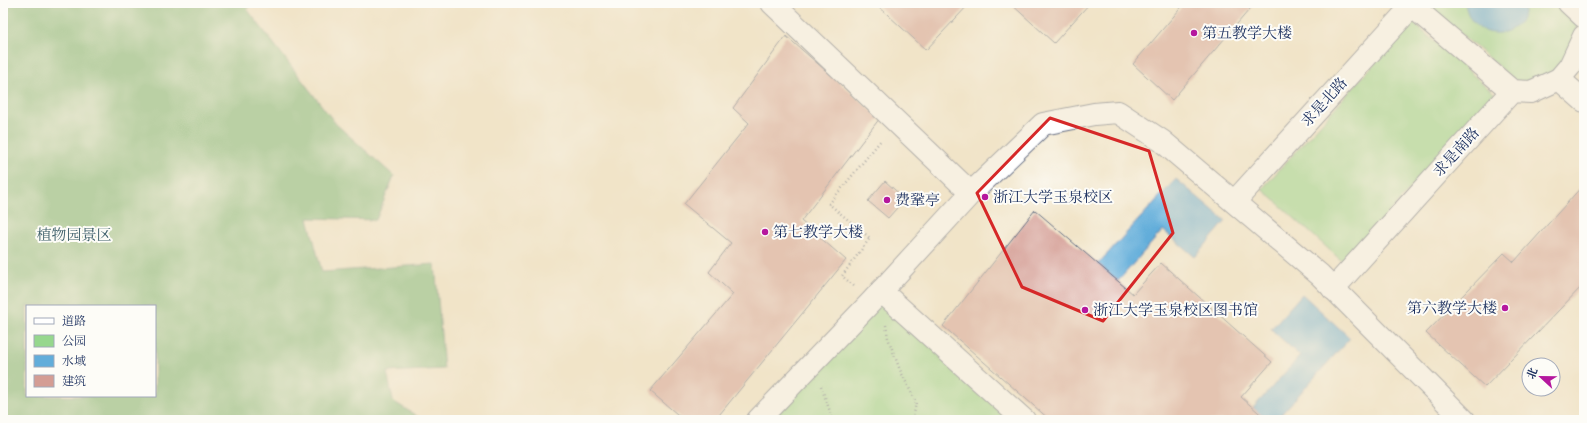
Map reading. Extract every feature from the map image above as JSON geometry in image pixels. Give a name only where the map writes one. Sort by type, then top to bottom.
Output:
[{"type":"street","points":[[772,3],[971,193]]},
{"type":"street","points":[[1569,3],[1584,17]]},
{"type":"street","points":[[1411,5],[1512,91],[1531,92],[1571,75]]},
{"type":"street","name":"求是北路","points":[[1235,201],[1411,5]]},
{"type":"street","points":[[1584,36],[1571,75],[1584,101]]},
{"type":"street","name":"求是南路","points":[[1333,289],[1512,91]]},
{"type":"street","points":[[758,420],[881,291],[971,193],[1043,124],[1094,114],[1118,112],[1162,141],[1195,170],[1235,201],[1320,275],[1464,420]]},
{"type":"street","points":[[881,291],[1024,420]]},
{"type":"path","points":[[842,276],[870,238],[829,204],[896,122]]},
{"type":"path","points":[[881,291],[888,338],[900,370],[916,402],[913,420]]},
{"type":"path","points":[[813,362],[833,420]]},
{"type":"highlighted area","points":[[1050,118],[1149,151],[1173,233],[1103,321],[1022,287],[977,193]]},
{"type":"green space","name":"植物园景区","points":[[3,3],[252,3],[247,9],[336,124],[394,176],[376,220],[308,218],[322,272],[435,264],[444,369],[387,372],[393,401],[423,420],[3,420]]},
{"type":"green space","points":[[1425,3],[1561,3],[1579,19],[1570,49],[1559,67],[1542,80],[1530,84],[1514,80]]},
{"type":"green space","points":[[1412,22],[1495,94],[1344,263],[1262,189]]},
{"type":"green space","points":[[881,291],[1024,420],[758,420]]},
{"type":"water","points":[[1465,3],[1525,3],[1523,15],[1517,24],[1509,30],[1498,33],[1488,32],[1478,27],[1470,17]]},
{"type":"water","points":[[1176,179],[1226,221],[1195,257],[1163,230],[1118,281],[1098,264]]},
{"type":"water","points":[[1302,294],[1350,338],[1276,420],[1267,420],[1253,408],[1300,356],[1271,329]]},
{"type":"building","points":[[875,3],[970,3],[926,50]]},
{"type":"building","points":[[1010,3],[1090,3],[1054,43]]},
{"type":"building","name":"第五教学大楼","points":[[1185,3],[1255,3],[1172,100],[1133,64]]},
{"type":"building","name":"第七教学大楼","points":[[786,36],[880,118],[801,221],[846,260],[715,420],[684,420],[650,391],[733,294],[709,272],[731,243],[684,204],[749,123],[733,108]]},
{"type":"building","name":"费鞏亭","points":[[885,181],[905,199],[888,218],[868,201]]},
{"type":"building","name":"第六教学大楼","points":[[1584,184],[1584,284],[1485,387],[1426,333],[1504,253],[1514,262]]},
{"type":"building","name":"浙江大学玉泉校区图书馆","points":[[1035,210],[1133,294],[1161,263],[1272,362],[1241,397],[1267,420],[1050,420],[943,326]]},
{"type":"place","name":"第五教学大楼","points":[[1194,33]]},
{"type":"place","name":"浙江大学玉泉校区","points":[[985,197]]},
{"type":"place","name":"费鞏亭","points":[[887,200]]},
{"type":"place","name":"第七教学大楼","points":[[765,232]]},
{"type":"place","name":"第六教学大楼","points":[[1505,308]]},
{"type":"place","name":"浙江大学玉泉校区图书馆","points":[[1085,310]]}]
